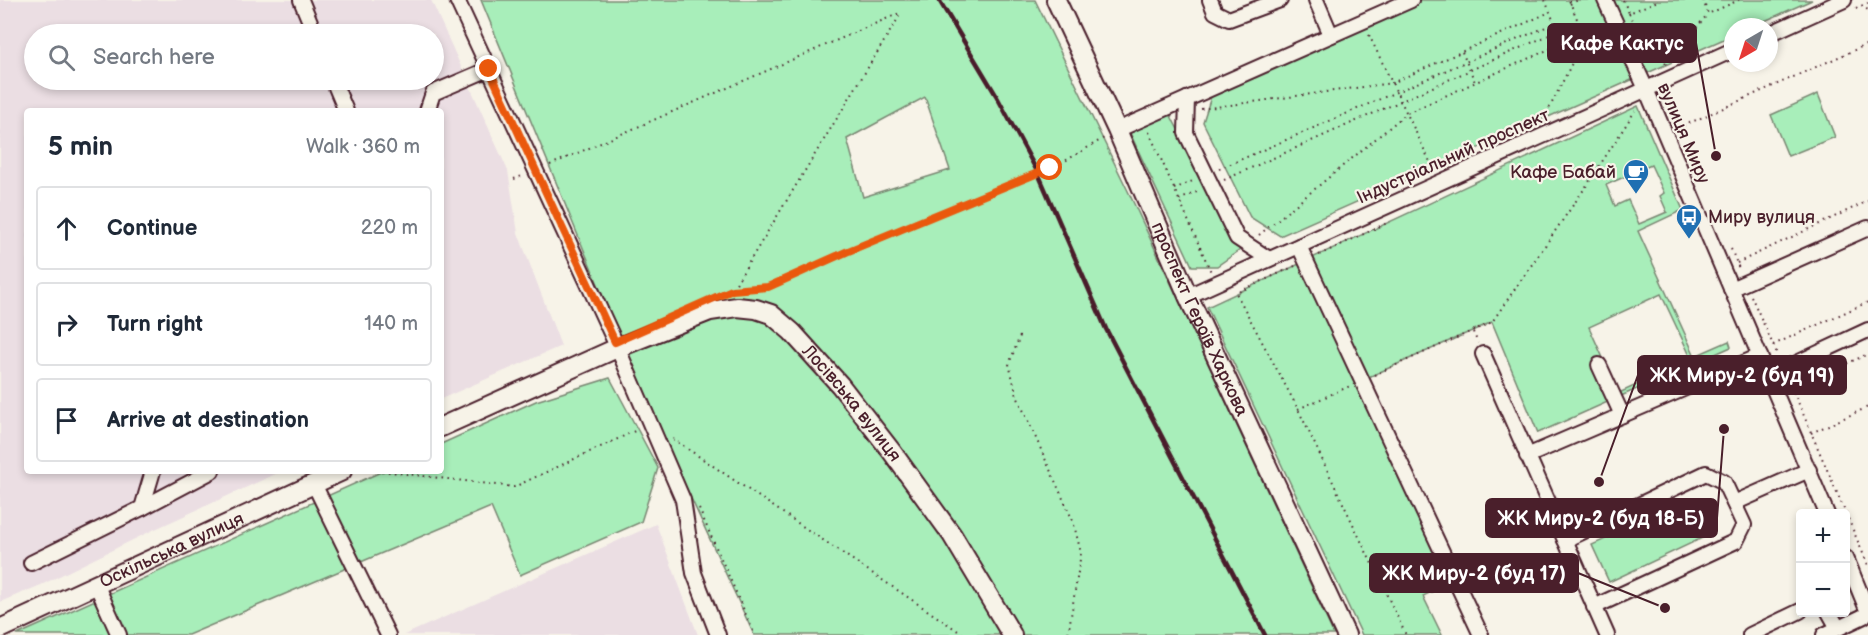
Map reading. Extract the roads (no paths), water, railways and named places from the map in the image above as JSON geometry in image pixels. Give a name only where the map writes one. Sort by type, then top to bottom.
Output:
[{"type":"main road","name":"проспект Героїв Харкова","points":[[1056,0],[1117,130],[1188,296],[1346,635]]},
{"type":"main road","name":"Лосівська вулиця","points":[[617,348],[710,311],[737,307],[756,309],[771,314],[792,332],[840,385],[892,452],[952,535],[1012,635]]},
{"type":"main road","points":[[444,426],[617,348]]},
{"type":"main road","name":"Оскільська вулиця","points":[[0,629],[336,474]]},
{"type":"street","points":[[301,0],[311,24]]},
{"type":"street","points":[[457,0],[617,348],[679,490],[683,500],[694,573],[718,635]]},
{"type":"street","points":[[1210,0],[1215,12],[1229,19],[1280,0]]},
{"type":"street","points":[[1316,0],[1331,35]]},
{"type":"street","points":[[1117,130],[1187,105],[1331,35],[1411,0]]},
{"type":"street","name":"вулиця Миру","points":[[1605,0],[1646,89],[1825,509]]},
{"type":"street","points":[[1778,30],[1844,0]]},
{"type":"street","name":"Індустріальний проспект","points":[[1188,296],[1724,54]]},
{"type":"street","points":[[444,88],[489,69]]},
{"type":"street","points":[[337,90],[345,108]]},
{"type":"street","points":[[428,108],[433,93],[440,90]]},
{"type":"street","points":[[1187,105],[1186,133],[1237,238],[1269,259]]},
{"type":"street","points":[[1731,289],[1868,228]]},
{"type":"street","points":[[1299,246],[1480,635]]},
{"type":"street","points":[[1769,376],[1868,330]]},
{"type":"street","points":[[1483,354],[1607,635]]},
{"type":"street","points":[[1527,456],[1761,356]]},
{"type":"street","points":[[1599,365],[1622,415]]},
{"type":"street","points":[[1734,503],[1809,470]]},
{"type":"street","points":[[1565,540],[1706,473],[1724,482],[1744,525],[1736,541],[1594,607]]},
{"type":"street","points":[[142,508],[152,474]]},
{"type":"street","points":[[31,563],[206,474]]},
{"type":"street","points":[[314,484],[388,635]]},
{"type":"street","points":[[1824,635],[1868,613],[1847,563]]},
{"type":"street","points":[[96,584],[119,635]]},
{"type":"street","points":[[1750,635],[1796,613]]},
{"type":"street","points":[[1832,617],[1838,628]]},
{"type":"railway","points":[[939,0],[996,95],[1038,173],[1106,329],[1265,635]]},
{"type":"place","name":"Кафе Кактус","points":[[1716,156]]},
{"type":"place","name":"Кафе Бабай","points":[[1636,195]]},
{"type":"place","name":"Миру вулиця","points":[[1689,240]]},
{"type":"place","name":"ЖК Миру-2 (буд 18-Б)","points":[[1724,429]]},
{"type":"place","name":"ЖК Миру-2 (буд 19)","points":[[1599,482]]},
{"type":"place","name":"ЖК Миру-2 (буд 17)","points":[[1665,608]]}]
